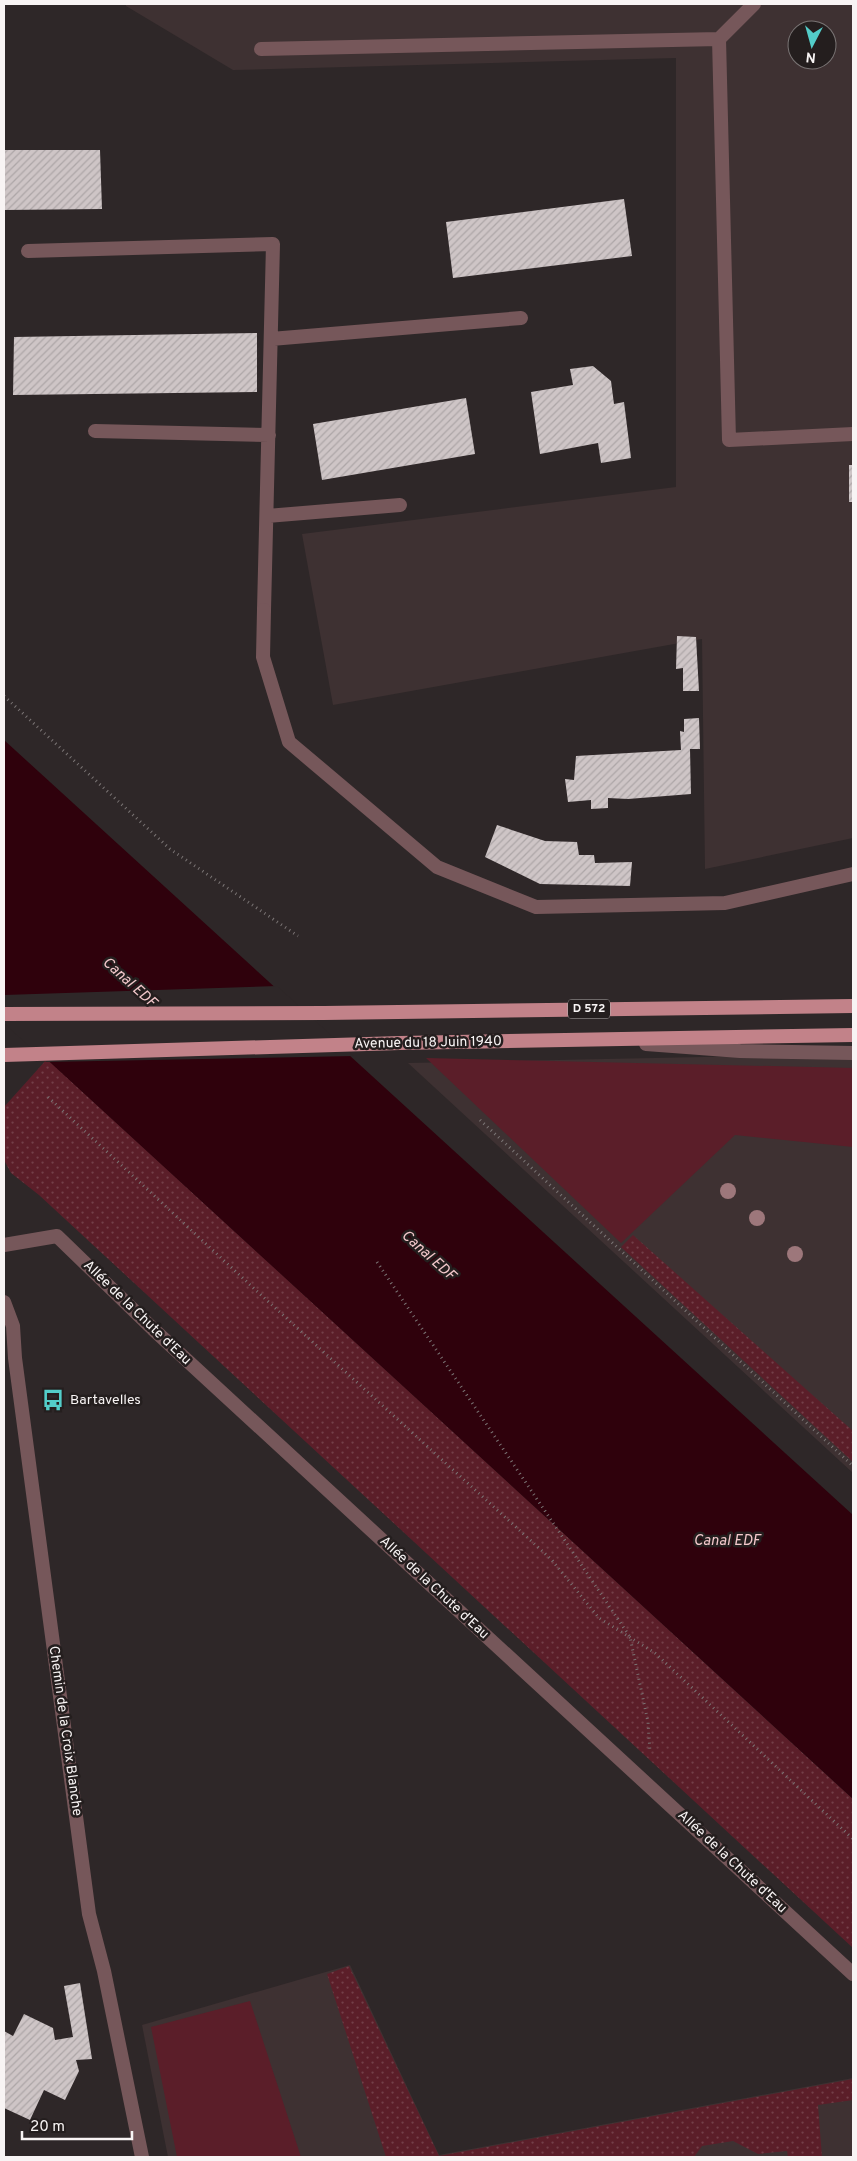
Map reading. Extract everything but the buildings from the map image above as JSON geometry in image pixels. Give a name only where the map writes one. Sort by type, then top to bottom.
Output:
[{"type":"main road","name":"D 572","points":[[4,1014],[324,1013],[853,1006]]},
{"type":"main road","name":"Avenue du 18 Juin 1940","points":[[4,1056],[400,1043],[853,1035]]},
{"type":"street","points":[[261,49],[718,39],[754,4]]},
{"type":"street","points":[[718,39],[730,440],[853,434]]},
{"type":"street","points":[[28,250],[273,244],[263,657],[289,742],[437,868],[536,907],[725,903],[853,874]]},
{"type":"street","points":[[271,339],[521,318]]},
{"type":"street","points":[[95,431],[269,435]]},
{"type":"street","points":[[267,516],[400,506]]},
{"type":"street","points":[[588,1040],[740,1051],[853,1053]]},
{"type":"street","name":"Allée de la Chute d'Eau","points":[[4,1245],[57,1236],[160,1336],[853,1974]]},
{"type":"street","name":"Chemin de la Croix Blanche","points":[[4,1302],[13,1326],[9,1356],[89,1914],[104,1970],[142,2157]]},
{"type":"path","points":[[4,696],[170,849],[298,936]]},
{"type":"path","points":[[48,1097],[260,1295],[551,1560],[599,1618],[655,1653],[853,1839]]},
{"type":"path","points":[[480,1120],[853,1466]]},
{"type":"path","points":[[377,1262],[630,1637],[648,1722],[653,1790]]},
{"type":"shaded area","points":[[126,4],[853,4],[853,838],[705,869],[702,639],[333,705],[302,534],[676,487],[676,58],[233,70],[126,6]]},
{"type":"shaded area","points":[[853,1054],[853,1473],[408,1063]]},
{"type":"shaded area","points":[[426,1058],[853,1068],[853,1147],[735,1135],[621,1243]]},
{"type":"shaded area","points":[[47,1059],[853,1799],[853,1948],[39,1195],[11,1173],[4,1160],[4,1107]]},
{"type":"shaded area","points":[[633,1235],[853,1431],[853,1462],[621,1247]]},
{"type":"shaded area","points":[[350,1965],[439,2155],[853,2078],[853,2157],[168,2157],[142,2025]]},
{"type":"shaded area","points":[[349,1966],[439,2156],[853,2079],[853,2100],[818,2105],[822,2157],[788,2157],[787,2151],[758,2154],[733,2141],[702,2146],[694,2157],[386,2157],[327,1974]]},
{"type":"shaded area","points":[[250,2001],[301,2157],[177,2157],[151,2027]]},
{"type":"water","name":"Canal EDF","points":[[4,740],[853,1515],[853,1799],[4,1020]]},
{"type":"pier","points":[[277,986],[354,1056],[46,1062],[4,1023],[4,995]]},
{"type":"place","name":"Bartavelles","points":[[53,1400]]}]
